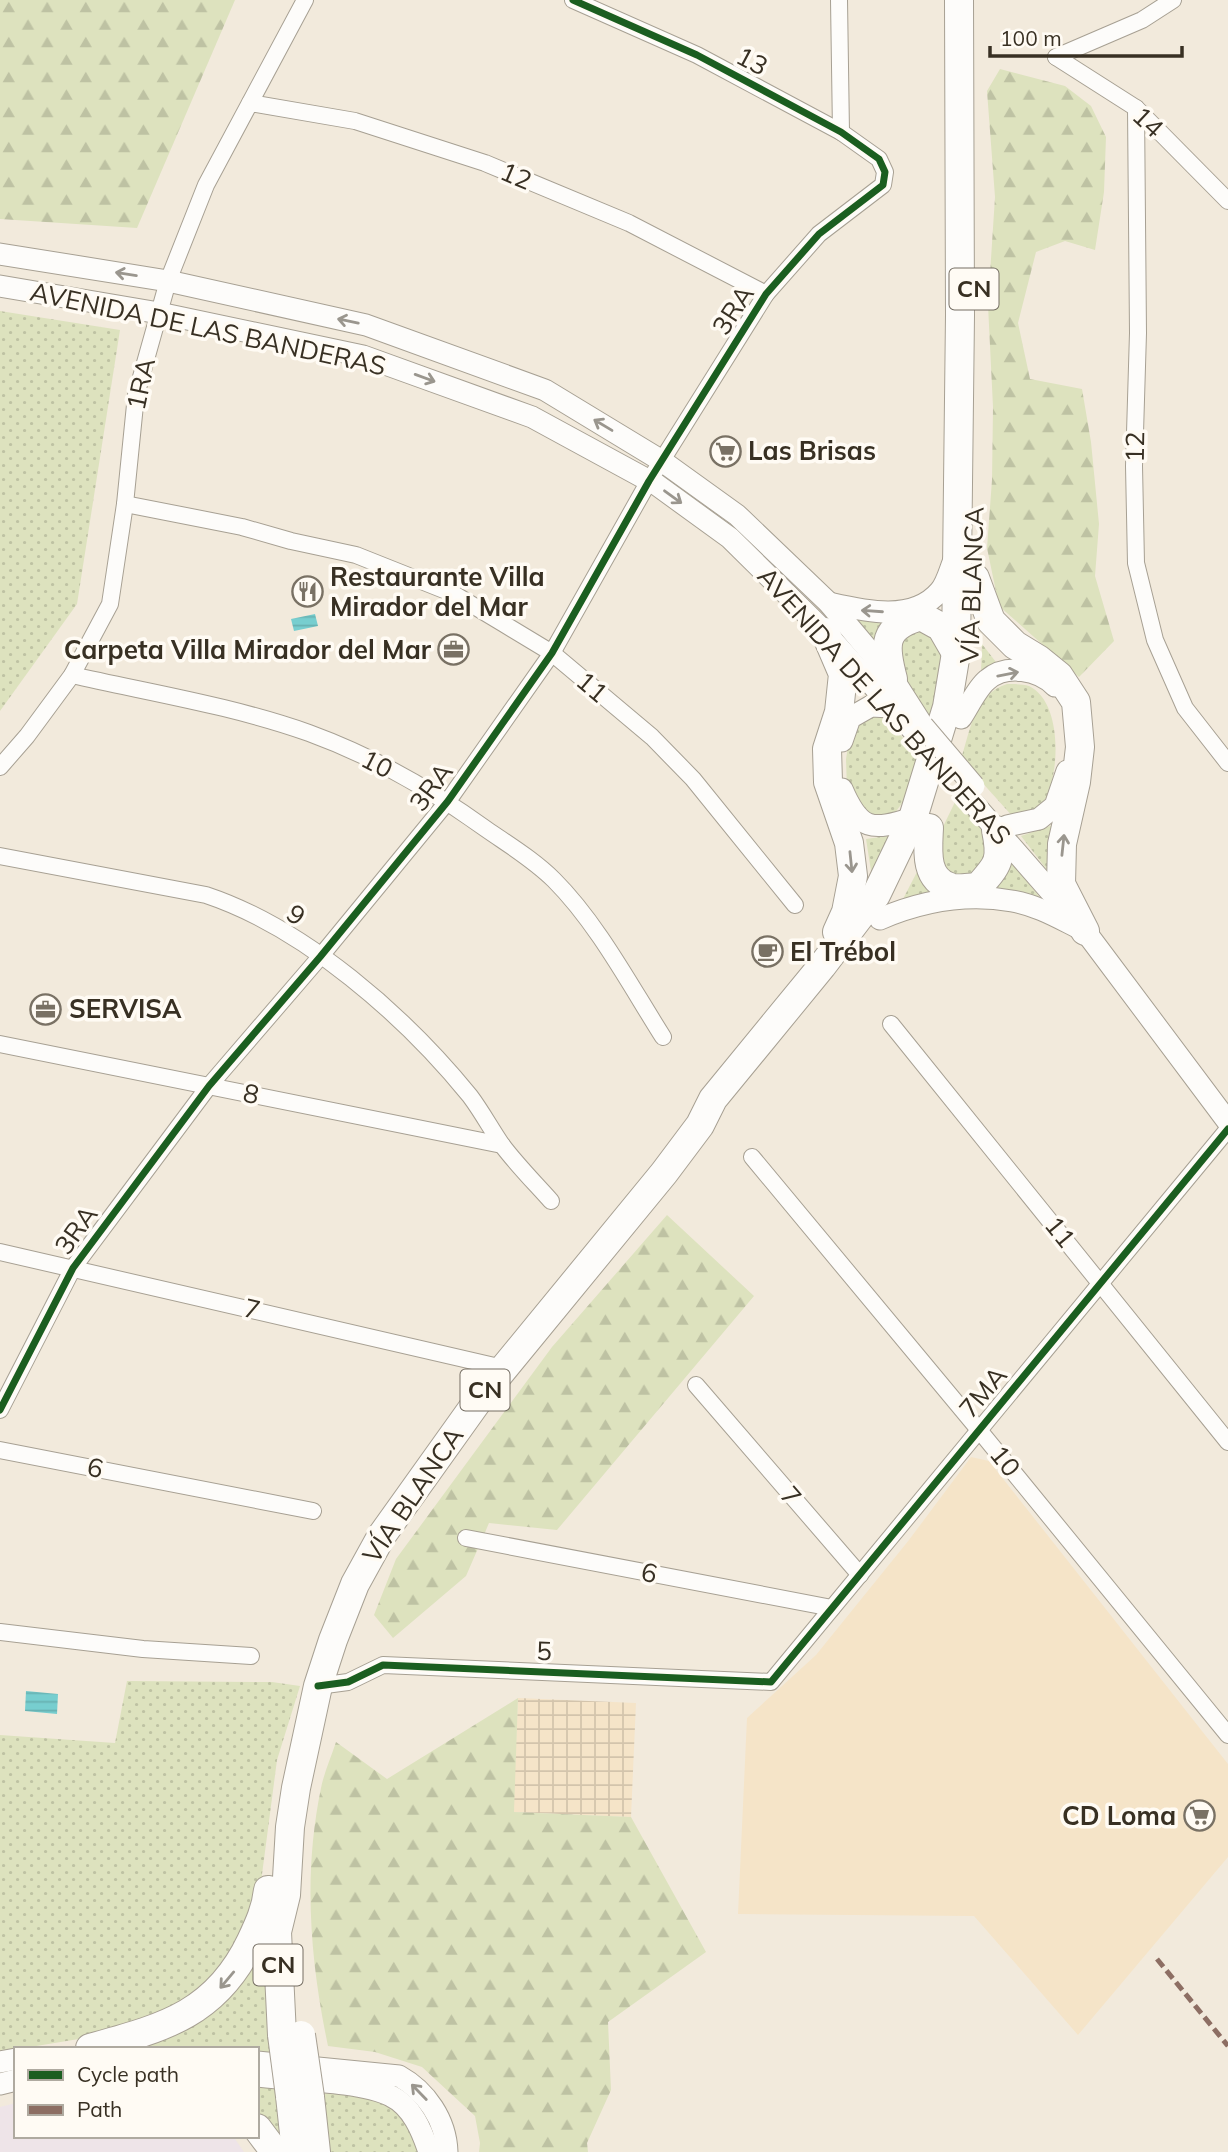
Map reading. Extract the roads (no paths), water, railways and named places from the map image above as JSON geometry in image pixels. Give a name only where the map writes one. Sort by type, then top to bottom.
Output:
[{"type":"highway","name":"VÍA BLANCA","points":[[700,1125],[724,1108],[880,919],[906,875],[921,823],[956,653],[959,0]]},
{"type":"highway","name":"VÍA BLANCA","points":[[316,2152],[300,2096],[292,2035],[295,1928],[286,1895],[292,1814],[318,1686],[355,1584],[382,1535],[451,1436],[503,1368],[664,1172],[700,1125],[713,1099],[822,966],[876,895],[921,823],[961,718],[975,649],[972,0]]},
{"type":"highway","points":[[975,578],[991,621],[1015,645],[1059,676],[1076,702],[1080,747],[1076,782],[1062,844],[1060,884],[1086,931]]},
{"type":"highway","points":[[893,679],[886,651],[890,632],[904,621],[920,616],[941,627],[956,653]]},
{"type":"highway","points":[[822,966],[846,912],[853,876],[849,843],[828,782],[827,749],[839,712],[843,674],[825,632]]},
{"type":"highway","points":[[921,823],[931,872],[950,888],[978,887],[994,869],[1001,852],[1002,828]]},
{"type":"highway","points":[[91,2047],[156,2029],[190,2012],[226,1984],[236,1969],[266,1907],[275,1821],[290,1739],[318,1686]]},
{"type":"highway","name":"VÍA BLANCA","points":[[296,2152],[300,2096]]},
{"type":"highway","points":[[259,2132],[275,2152]]},
{"type":"main road","name":"AVENIDA DE LAS BANDERAS","points":[[0,254],[168,281],[366,325],[545,390],[662,461],[737,515],[829,603],[893,679],[923,733],[1086,931],[1228,1122]]},
{"type":"main road","name":"AVENIDA DE LAS BANDERAS","points":[[0,286],[159,313],[363,356],[532,417],[649,481],[730,538],[825,632],[891,707],[923,733]]},
{"type":"main road","points":[[829,603],[869,612],[899,611],[922,604],[942,589],[957,551]]},
{"type":"main road","points":[[961,718],[987,679],[1010,671],[1035,672],[1054,684],[1067,705],[1069,748],[1066,778],[1055,806],[1039,819],[1002,828]]},
{"type":"main road","points":[[891,707],[871,706],[850,718],[838,753],[840,786],[852,813],[867,825],[921,823]]},
{"type":"main road","points":[[880,919],[913,905],[984,898],[1013,901],[1041,909],[1086,931]]},
{"type":"main road","points":[[259,2062],[399,2076],[418,2089],[437,2114],[444,2131],[447,2152]]},
{"type":"main road","points":[[259,2076],[333,2084],[392,2096],[416,2119],[429,2152]]},
{"type":"street","name":"1RA","points":[[0,767],[27,736],[72,675],[110,604],[125,504],[136,395],[168,281],[206,185],[305,0]]},
{"type":"street","name":"13","points":[[573,0],[697,55],[841,132],[879,159],[885,172],[883,185]]},
{"type":"street","points":[[839,0],[841,132]]},
{"type":"street","name":"14","points":[[1172,0],[1142,20],[1056,57],[1136,108],[1228,201]]},
{"type":"street","name":"12","points":[[250,103],[355,121],[485,163],[629,223],[766,294]]},
{"type":"street","name":"12","points":[[1136,108],[1136,563],[1155,640],[1185,708],[1228,763]]},
{"type":"street","name":"3RA","points":[[0,1410],[73,1268],[209,1086],[448,802],[552,653],[649,481],[766,294],[819,234],[883,185]]},
{"type":"street","name":"11","points":[[125,504],[242,527],[356,555],[453,594],[552,653],[652,737],[692,779],[795,905]]},
{"type":"street","name":"10","points":[[72,675],[248,715],[309,733],[366,756],[448,802],[535,864],[554,881],[602,941],[663,1037]]},
{"type":"street","name":"9","points":[[0,856],[206,895],[236,905],[263,919],[371,992],[468,1095],[502,1144],[551,1201]]},
{"type":"street","name":"11","points":[[891,1024],[1228,1442]]},
{"type":"street","name":"8","points":[[0,1044],[502,1144]]},
{"type":"street","name":"7MA","points":[[771,1682],[1228,1129]]},
{"type":"street","name":"10","points":[[752,1157],[1226,1729]]},
{"type":"street","name":"7","points":[[0,1252],[503,1368]]},
{"type":"street","name":"7","points":[[696,1385],[860,1575]]},
{"type":"street","name":"6","points":[[0,1450],[313,1511]]},
{"type":"street","name":"6","points":[[466,1538],[832,1608]]},
{"type":"street","points":[[0,1632],[143,1649],[251,1656]]},
{"type":"street","name":"5","points":[[318,1686],[348,1682],[383,1665],[771,1682]]},
{"type":"water","points":[[315,614],[318,626],[294,631],[291,619]]},
{"type":"water","points":[[26,1691],[58,1694],[57,1714],[25,1711]]},
{"type":"place","name":"Las Brisas","points":[[725,451]]},
{"type":"place","name":"Restaurante Villa Mirador del Mar","points":[[307,592]]},
{"type":"place","name":"Carpeta Villa Mirador del Mar","points":[[454,650]]},
{"type":"place","name":"El Trébol","points":[[767,952]]},
{"type":"place","name":"SERVISA","points":[[46,1009]]},
{"type":"place","name":"CD Loma","points":[[1199,1816]]}]
